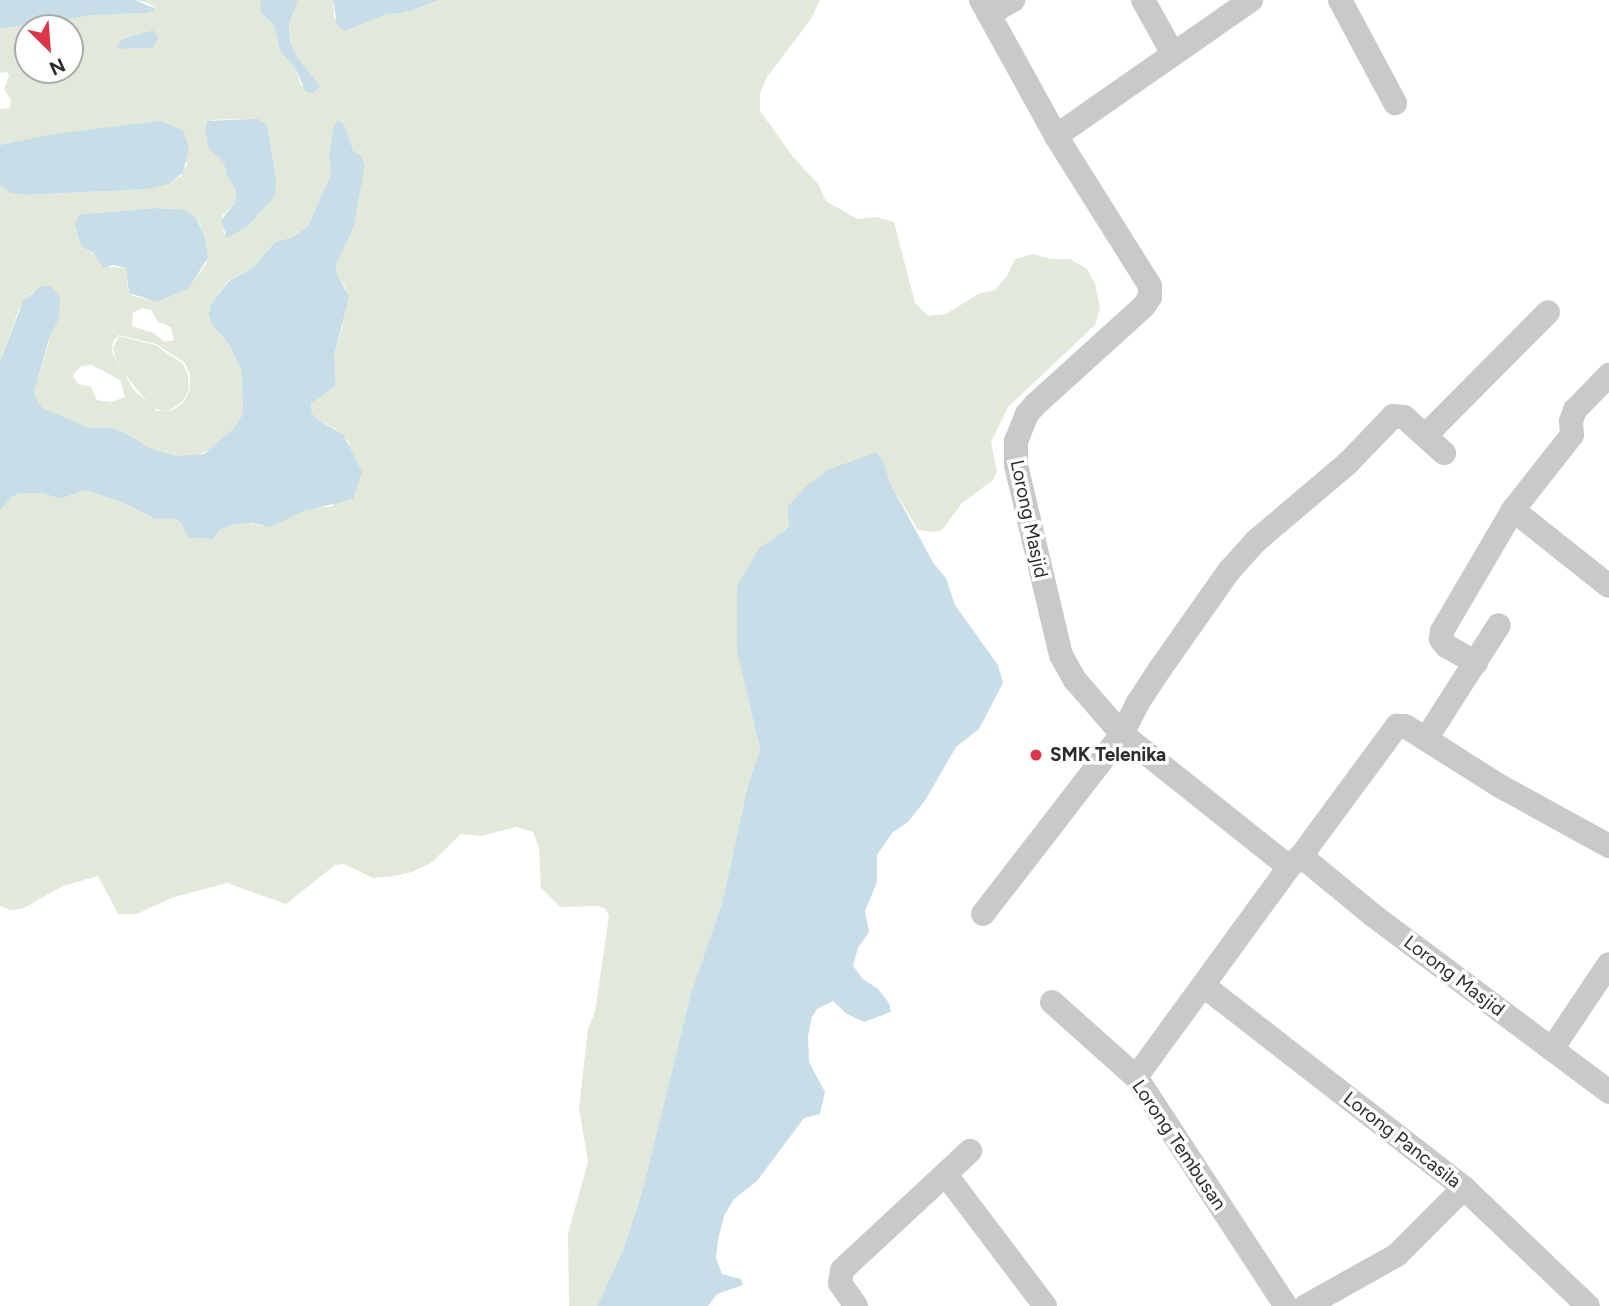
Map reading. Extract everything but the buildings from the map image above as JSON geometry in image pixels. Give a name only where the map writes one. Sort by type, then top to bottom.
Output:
[{"type":"street","points":[[985,7],[1013,0]]},
{"type":"street","points":[[1143,0],[1173,54]]},
{"type":"street","points":[[1056,136],[1251,0]]},
{"type":"street","points":[[1340,0],[1395,103]]},
{"type":"street","name":"Lorong Masjid","points":[[985,7],[1056,136],[1147,280],[1150,292],[1144,306],[1027,414],[1016,441],[1016,465],[1061,655],[1074,680],[1122,734],[1295,862],[1374,916],[1609,1092]]},
{"type":"street","points":[[1426,435],[1548,312]]},
{"type":"street","points":[[1476,663],[1446,646],[1441,639],[1441,631],[1513,510],[1572,435],[1571,421],[1576,410],[1609,375]]},
{"type":"street","points":[[983,914],[1122,734],[1137,704],[1160,669],[1229,571],[1256,541],[1348,463],[1390,418],[1404,417],[1444,453]]},
{"type":"street","points":[[1513,510],[1609,586]]},
{"type":"street","points":[[1426,738],[1499,625]]},
{"type":"street","points":[[1136,1077],[1397,726],[1405,726],[1498,785],[1609,846]]},
{"type":"street","points":[[1552,1049],[1609,964]]},
{"type":"street","name":"Lorong Pancasila","points":[[1204,986],[1464,1188],[1588,1306]]},
{"type":"street","name":"Lorong Tembusan","points":[[1052,1002],[1136,1077],[1286,1306]]},
{"type":"street","points":[[856,1306],[840,1283],[842,1270],[970,1151]]},
{"type":"street","points":[[946,1175],[1045,1306]]},
{"type":"street","points":[[1306,1306],[1396,1255],[1464,1188]]},
{"type":"green space","points":[[135,0],[260,0],[261,13],[274,25],[280,51],[295,68],[301,85],[314,93],[320,86],[298,58],[290,42],[289,24],[298,0],[333,0],[334,17],[345,31],[387,14],[404,13],[440,0],[820,0],[811,19],[767,77],[760,93],[760,111],[794,158],[818,184],[826,201],[857,219],[876,217],[894,222],[915,303],[928,316],[946,314],[978,294],[995,290],[1007,276],[1015,259],[1033,254],[1051,259],[1070,259],[1087,269],[1095,284],[1100,308],[1095,325],[1008,407],[991,442],[997,472],[993,480],[962,503],[942,530],[918,530],[890,483],[884,463],[877,452],[806,486],[787,507],[789,524],[783,532],[759,548],[747,693],[760,749],[748,785],[722,903],[691,993],[642,1192],[623,1250],[597,1306],[569,1306],[568,1233],[588,1162],[579,1108],[588,1029],[595,1012],[609,916],[605,908],[596,906],[560,907],[541,888],[539,848],[533,832],[516,827],[481,836],[461,834],[431,863],[412,872],[394,876],[373,878],[344,864],[335,865],[286,904],[227,883],[171,898],[137,914],[118,914],[98,876],[63,886],[22,909],[11,910],[0,906],[0,510],[13,496],[21,493],[42,493],[60,499],[85,490],[124,503],[155,519],[172,518],[179,522],[190,538],[214,539],[219,530],[235,524],[244,522],[261,526],[313,508],[332,506],[349,442],[336,429],[319,421],[312,413],[311,404],[336,384],[334,356],[343,324],[346,289],[337,274],[336,265],[354,227],[365,165],[361,156],[353,152],[345,126],[333,128],[329,156],[331,174],[308,226],[293,237],[275,242],[253,268],[228,281],[211,304],[218,333],[230,346],[242,372],[243,414],[233,429],[212,449],[195,456],[177,456],[149,448],[126,433],[108,427],[89,428],[42,409],[34,393],[51,334],[33,291],[19,309],[0,362],[0,185],[11,193],[25,195],[149,189],[181,176],[187,164],[160,121],[0,145],[0,109],[10,108],[11,100],[4,89],[9,76],[7,72],[0,73],[0,29],[14,27],[14,84],[84,84],[84,16],[149,13],[156,9],[148,3]],"holes":[[[153,30],[153,48],[125,49],[122,39]],[[259,119],[267,125],[276,177],[272,199],[247,227],[224,234],[222,216],[235,203],[236,190],[224,163],[208,148],[205,130],[212,120]],[[158,208],[186,210],[199,222],[204,234],[207,263],[187,289],[157,302],[133,296],[128,290],[126,268],[109,267],[81,247],[75,225],[82,214]],[[142,308],[151,310],[158,322],[171,327],[174,340],[164,342],[154,333],[132,326],[133,313]],[[119,335],[156,344],[185,363],[190,375],[190,389],[184,402],[173,410],[157,411],[133,389],[112,352],[113,341]],[[92,365],[120,380],[125,397],[111,402],[97,400],[91,387],[78,384],[73,376],[82,366]]]},
{"type":"green space","points":[[119,336],[155,345],[183,364],[188,375],[189,389],[183,401],[172,409],[162,411],[153,408],[123,372],[115,356],[113,348]]},
{"type":"water","points":[[0,0],[135,0],[156,9],[149,13],[84,16],[84,14],[14,14],[14,27],[0,29]]},
{"type":"water","points":[[260,0],[298,0],[289,24],[290,42],[298,58],[320,86],[314,93],[306,92],[295,68],[280,51],[274,25],[261,13]]},
{"type":"water","points":[[333,0],[440,0],[404,13],[387,14],[345,31],[337,25]]},
{"type":"water","points":[[153,30],[158,37],[153,48],[120,49],[117,46],[122,39]]},
{"type":"water","points":[[259,119],[267,125],[276,177],[275,196],[247,227],[227,238],[221,220],[235,203],[236,190],[227,176],[224,163],[208,148],[205,130],[207,121]]},
{"type":"water","points":[[338,120],[345,126],[353,151],[361,156],[365,165],[354,227],[336,265],[337,274],[349,297],[334,356],[336,385],[311,404],[312,413],[319,421],[343,434],[362,472],[353,499],[304,511],[270,527],[252,523],[235,524],[219,530],[214,539],[189,538],[180,522],[172,518],[155,519],[124,503],[85,490],[60,499],[42,493],[21,493],[13,496],[0,510],[0,362],[23,301],[42,286],[50,286],[60,295],[59,317],[48,342],[34,393],[42,408],[89,428],[108,427],[126,433],[149,448],[177,456],[204,454],[233,429],[243,414],[242,372],[230,346],[213,326],[209,314],[211,304],[229,281],[253,268],[275,242],[293,237],[308,226],[331,174],[329,156],[333,128]]},
{"type":"water","points":[[160,121],[183,130],[189,148],[183,173],[168,184],[149,189],[25,195],[11,193],[0,185],[0,145],[54,134]]},
{"type":"water","points":[[158,208],[186,210],[196,218],[204,234],[208,258],[188,289],[157,302],[129,293],[126,268],[113,265],[103,268],[94,253],[81,247],[75,225],[78,216],[82,214]]},
{"type":"water","points":[[877,452],[884,463],[890,483],[934,564],[946,578],[955,605],[998,665],[1003,683],[979,729],[956,747],[926,799],[908,822],[892,833],[877,855],[877,882],[865,911],[869,932],[858,948],[853,966],[863,979],[878,989],[889,1003],[891,1012],[864,1022],[847,1014],[833,1001],[817,1009],[812,1017],[808,1036],[809,1062],[825,1092],[820,1114],[804,1118],[757,1181],[734,1199],[724,1216],[716,1258],[722,1274],[741,1279],[743,1285],[717,1294],[708,1306],[597,1306],[623,1250],[642,1192],[691,993],[722,903],[748,785],[760,749],[737,651],[737,586],[759,548],[789,525],[787,507],[806,486],[830,469]]},
{"type":"place","name":"SMK Telenika","points":[[1036,755]]}]
